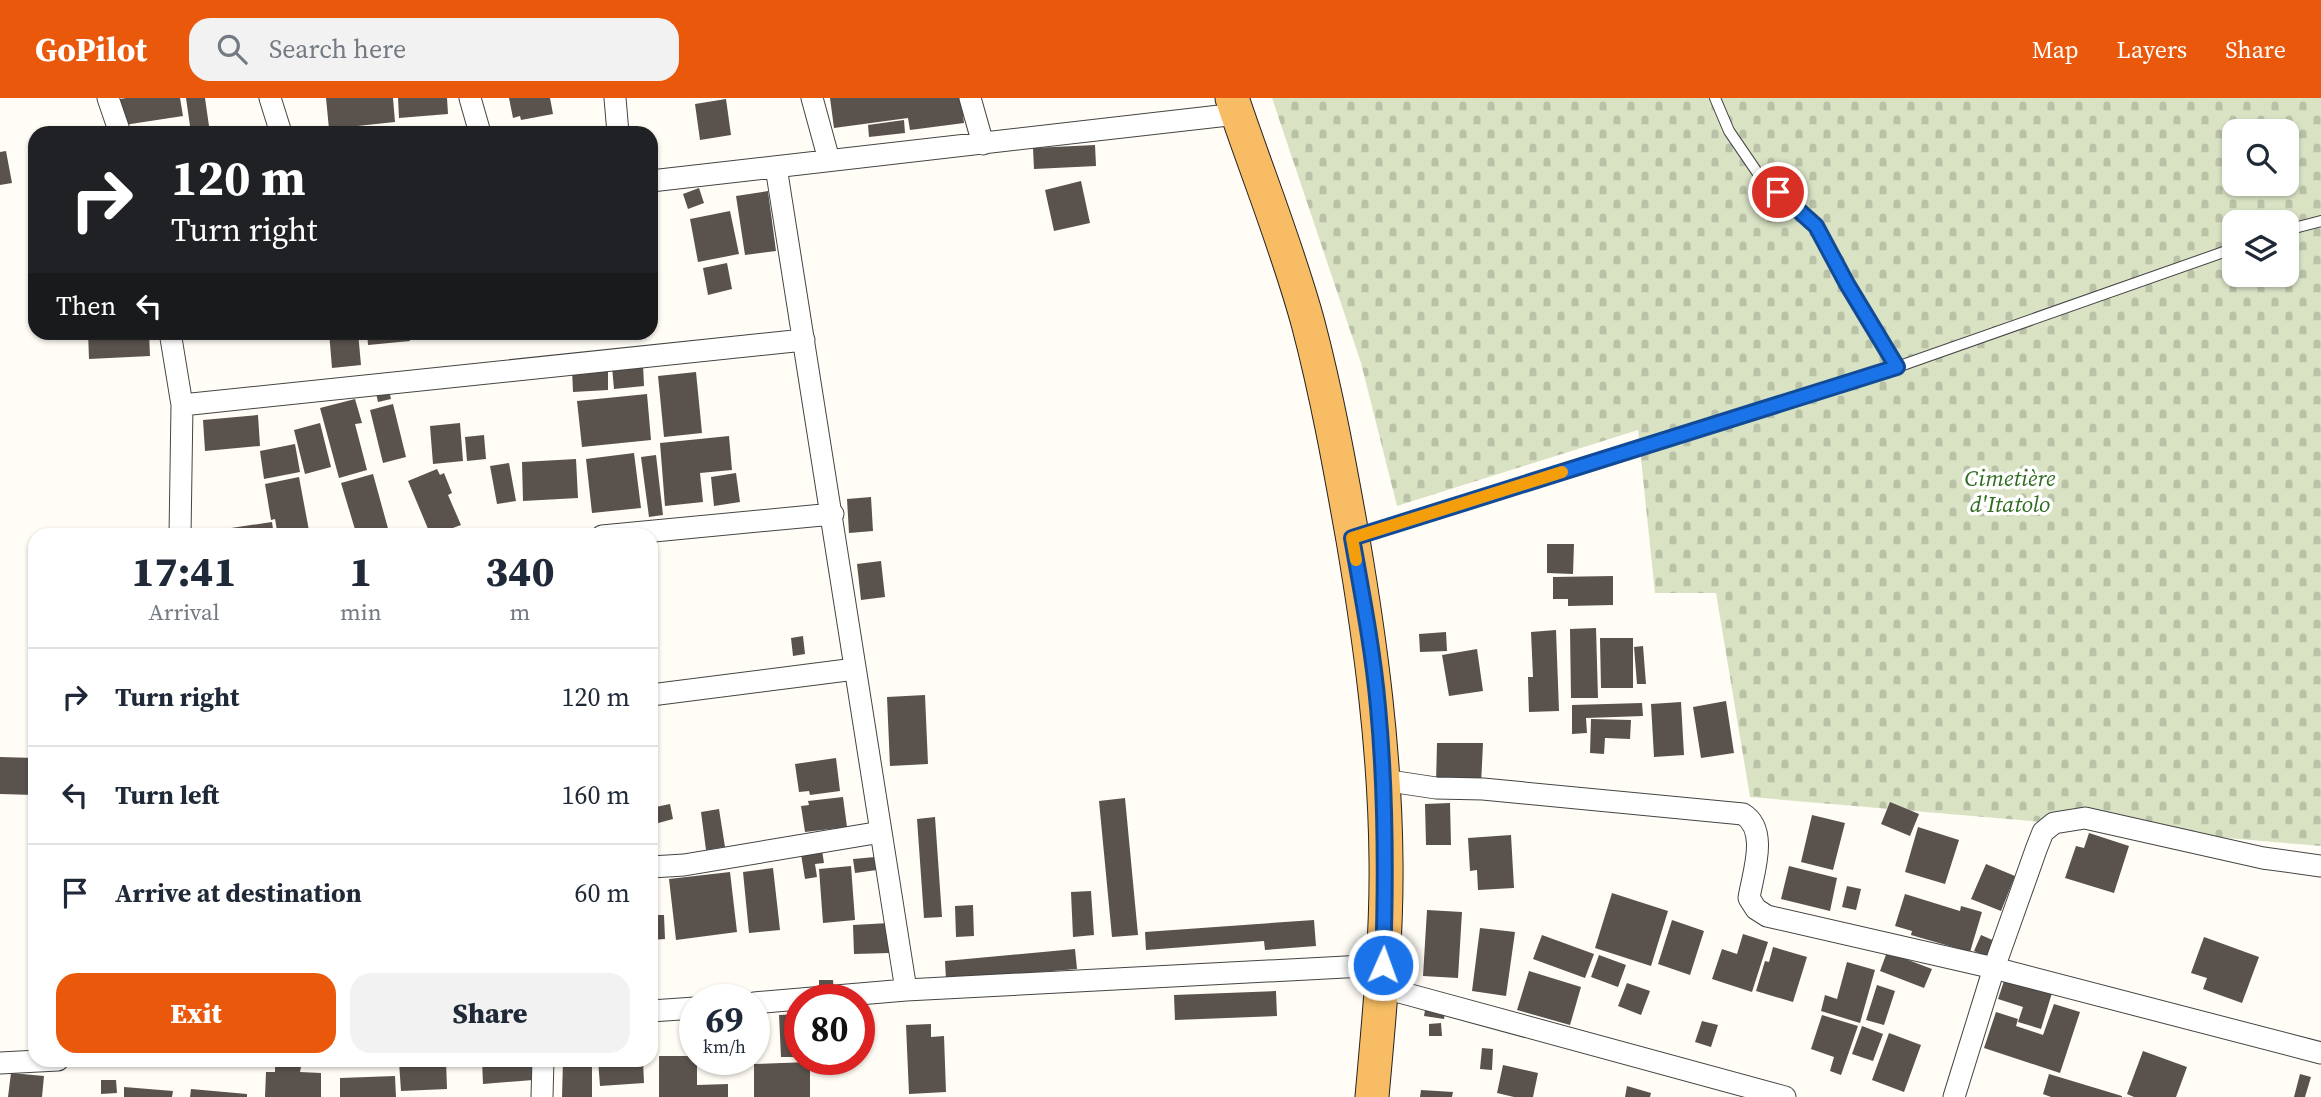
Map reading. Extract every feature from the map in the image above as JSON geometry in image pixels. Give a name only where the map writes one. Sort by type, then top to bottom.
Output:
[{"type":"highway","points":[[1234,106],[1286,251],[1308,323],[1340,462],[1370,637],[1378,707],[1386,861],[1382,976],[1372,1097]]},
{"type":"street","points":[[108,98],[118,126]]},
{"type":"street","points":[[270,98],[279,126]]},
{"type":"street","points":[[470,98],[478,126]]},
{"type":"street","points":[[615,98],[617,126]]},
{"type":"street","points":[[812,98],[829,160]]},
{"type":"street","points":[[970,98],[983,144]]},
{"type":"street","points":[[658,180],[983,144],[1234,106]]},
{"type":"street","points":[[776,167],[833,514],[906,990]]},
{"type":"street","points":[[171,340],[182,405],[180,528]]},
{"type":"street","points":[[182,405],[804,340]]},
{"type":"street","points":[[658,531],[833,514]]},
{"type":"street","points":[[658,694],[855,669]]},
{"type":"street","points":[[1383,780],[1436,788],[1483,789],[1743,814],[1752,819],[1759,836],[1749,898],[1756,909],[1768,916],[1994,968],[2321,1053]]},
{"type":"street","points":[[1954,1097],[1994,968],[2037,847],[2043,832],[2054,823],[2085,818],[2263,858],[2321,866]]},
{"type":"street","points":[[658,867],[684,865],[881,832]]},
{"type":"street","points":[[770,1002],[906,990],[1382,976],[1785,1097]]},
{"type":"street","points":[[658,1010],[679,1008]]},
{"type":"street","points":[[0,1063],[28,1062]]},
{"type":"street","points":[[542,1097],[543,1067]]},
{"type":"lane","points":[[1715,98],[1729,131],[1759,175],[1816,226],[1897,367]]},
{"type":"lane","points":[[2299,226],[2321,220]]},
{"type":"lane","points":[[1352,538],[1897,367],[2222,253]]},
{"type":"green space","name":"Cimetière d'Itatolo","points":[[1272,98],[2321,98],[2321,846],[1750,797],[1716,593],[1655,593],[1638,430],[1397,506],[1361,363]]},
{"type":"building","points":[[180,98],[183,116],[124,125],[120,99]]},
{"type":"building","points":[[186,98],[205,98],[209,126],[190,126]]},
{"type":"building","points":[[326,98],[393,98],[395,122],[329,126]]},
{"type":"building","points":[[398,98],[447,98],[448,114],[399,118]]},
{"type":"building","points":[[509,98],[550,98],[553,114],[521,120],[520,116],[513,118]]},
{"type":"building","points":[[830,98],[961,98],[964,123],[910,130],[908,118],[834,128]]},
{"type":"building","points":[[726,99],[731,135],[700,140],[695,104]]},
{"type":"building","points":[[904,120],[905,133],[869,137],[868,125]]},
{"type":"building","points":[[1095,145],[1096,166],[1034,169],[1033,148]]},
{"type":"building","points":[[6,151],[12,183],[0,185],[0,152]]},
{"type":"building","points":[[1081,181],[1090,223],[1054,231],[1045,190]]},
{"type":"building","points":[[699,188],[704,203],[688,209],[683,194]]},
{"type":"building","points":[[768,191],[776,251],[745,255],[736,196]]},
{"type":"building","points":[[730,211],[739,254],[698,262],[690,219]]},
{"type":"building","points":[[727,263],[732,289],[708,295],[703,268]]},
{"type":"building","points":[[88,340],[149,340],[150,356],[89,359]]},
{"type":"building","points":[[330,340],[359,340],[361,365],[332,368]]},
{"type":"building","points":[[368,340],[410,341],[368,345]]},
{"type":"building","points":[[643,364],[644,386],[614,389],[612,367]]},
{"type":"building","points":[[608,368],[608,390],[573,392],[572,369]]},
{"type":"building","points":[[696,372],[702,433],[664,437],[658,376]]},
{"type":"building","points":[[389,390],[391,399],[378,402],[376,393]]},
{"type":"building","points":[[647,394],[651,440],[582,447],[577,401]]},
{"type":"building","points":[[355,399],[362,423],[355,424],[367,470],[339,478],[320,408]]},
{"type":"building","points":[[393,404],[406,457],[383,463],[370,410]]},
{"type":"building","points":[[258,415],[260,446],[205,451],[203,420]]},
{"type":"building","points":[[320,423],[331,467],[305,474],[294,430]]},
{"type":"building","points":[[460,423],[463,461],[433,464],[430,426]]},
{"type":"building","points":[[484,435],[486,459],[467,461],[465,437]]},
{"type":"building","points":[[729,436],[732,470],[700,473],[703,502],[665,506],[660,443]]},
{"type":"building","points":[[295,444],[300,472],[264,479],[260,451]]},
{"type":"building","points":[[634,453],[641,508],[592,513],[586,459]]},
{"type":"building","points":[[656,455],[663,515],[649,517],[641,457]]},
{"type":"building","points":[[576,459],[578,498],[523,501],[522,462]]},
{"type":"building","points":[[509,463],[516,501],[497,504],[490,466]]},
{"type":"building","points":[[437,469],[440,475],[444,473],[452,493],[448,495],[461,525],[453,528],[428,528],[408,481]]},
{"type":"building","points":[[736,473],[740,502],[714,506],[711,477]]},
{"type":"building","points":[[373,474],[388,528],[355,528],[341,483]]},
{"type":"building","points":[[299,477],[309,528],[277,528],[275,519],[271,520],[265,484]]},
{"type":"building","points":[[871,497],[873,531],[849,533],[847,499]]},
{"type":"building","points":[[272,522],[273,528],[231,528]]},
{"type":"building","points":[[1547,544],[1574,544],[1573,574],[1547,573]]},
{"type":"building","points":[[881,561],[885,597],[861,600],[857,564]]},
{"type":"building","points":[[1613,576],[1613,605],[1568,606],[1568,599],[1553,599],[1553,577]]},
{"type":"building","points":[[1596,628],[1598,698],[1571,698],[1570,629]]},
{"type":"building","points":[[1556,630],[1559,711],[1529,712],[1528,677],[1533,677],[1531,632]]},
{"type":"building","points":[[1446,632],[1447,651],[1420,652],[1419,634]]},
{"type":"building","points":[[803,636],[805,654],[793,656],[791,638]]},
{"type":"building","points":[[1600,638],[1633,638],[1633,688],[1601,688]]},
{"type":"building","points":[[1643,646],[1646,684],[1637,684],[1634,647]]},
{"type":"building","points":[[1477,649],[1483,691],[1449,696],[1442,655]]},
{"type":"building","points":[[925,695],[928,764],[890,766],[887,697]]},
{"type":"building","points":[[1726,701],[1734,753],[1701,758],[1693,707]]},
{"type":"building","points":[[1681,702],[1684,755],[1654,757],[1651,704]]},
{"type":"building","points":[[1642,703],[1643,716],[1586,718],[1587,733],[1572,734],[1572,705]]},
{"type":"building","points":[[1591,719],[1631,720],[1630,739],[1605,738],[1604,754],[1590,753]]},
{"type":"building","points":[[1437,743],[1483,743],[1481,785],[1436,784]]},
{"type":"building","points":[[0,757],[28,758],[28,795],[0,794]]},
{"type":"building","points":[[836,758],[840,791],[810,795],[809,791],[799,792],[795,764]]},
{"type":"building","points":[[843,797],[847,827],[805,832],[801,806],[809,805],[808,801]]},
{"type":"building","points":[[1125,798],[1138,935],[1112,937],[1099,801]]},
{"type":"building","points":[[1890,802],[1919,814],[1910,836],[1881,824]]},
{"type":"building","points":[[1450,803],[1451,845],[1426,845],[1425,804]]},
{"type":"building","points":[[670,804],[673,819],[658,823],[658,807]]},
{"type":"building","points":[[719,809],[725,847],[706,850],[701,812]]},
{"type":"building","points":[[1812,815],[1845,823],[1833,870],[1801,862]]},
{"type":"building","points":[[935,817],[942,917],[924,918],[917,819]]},
{"type":"building","points":[[1918,827],[1959,840],[1945,884],[1905,872]]},
{"type":"building","points":[[2089,833],[2129,846],[2114,893],[2065,878],[2076,846],[2084,848]]},
{"type":"building","points":[[1511,835],[1514,888],[1478,890],[1477,870],[1470,871],[1468,838]]},
{"type":"building","points":[[822,850],[824,863],[815,864],[817,877],[805,879],[801,854]]},
{"type":"building","points":[[875,857],[877,870],[855,873],[853,859]]},
{"type":"building","points":[[1986,864],[2015,876],[2001,911],[1971,899]]},
{"type":"building","points":[[851,866],[855,920],[823,923],[819,869]]},
{"type":"building","points":[[1789,866],[1837,878],[1830,911],[1781,899]]},
{"type":"building","points":[[773,868],[780,930],[749,933],[743,872]]},
{"type":"building","points":[[730,872],[737,932],[676,940],[669,879]]},
{"type":"building","points":[[1847,886],[1861,889],[1856,910],[1842,907]]},
{"type":"building","points":[[1091,891],[1094,935],[1073,937],[1071,892]]},
{"type":"building","points":[[1612,893],[1668,911],[1651,966],[1595,948]]},
{"type":"building","points":[[1905,894],[1960,911],[1961,906],[1982,912],[1970,952],[1911,935],[1912,931],[1895,926]]},
{"type":"building","points":[[973,905],[974,936],[956,937],[955,906]]},
{"type":"building","points":[[1427,910],[1462,912],[1458,978],[1423,976]]},
{"type":"building","points":[[658,915],[664,915],[665,939],[658,940]]},
{"type":"building","points":[[1314,920],[1316,946],[1265,950],[1264,941],[1146,950],[1145,932]]},
{"type":"building","points":[[1672,920],[1704,931],[1690,975],[1658,964]]},
{"type":"building","points":[[889,923],[890,953],[854,954],[853,925]]},
{"type":"building","points":[[1480,928],[1515,932],[1506,996],[1472,991]]},
{"type":"building","points":[[1743,934],[1768,942],[1752,992],[1712,979],[1722,949],[1737,954]]},
{"type":"building","points":[[1542,935],[1594,954],[1585,978],[1533,959]]},
{"type":"building","points":[[1981,935],[1997,942],[1990,958],[1974,951]]},
{"type":"building","points":[[2204,937],[2259,957],[2242,1003],[2203,989],[2207,978],[2191,973]]},
{"type":"building","points":[[1773,947],[1807,957],[1793,1002],[1756,991],[1765,961],[1769,962]]},
{"type":"building","points":[[1075,949],[1077,969],[946,980],[945,961]]},
{"type":"building","points":[[1887,952],[1932,969],[1924,988],[1880,971]]},
{"type":"building","points":[[1599,955],[1626,965],[1618,987],[1591,977]]},
{"type":"building","points":[[1847,962],[1875,970],[1860,1023],[1821,1011],[1825,995],[1837,999]]},
{"type":"building","points":[[1529,971],[1581,987],[1570,1025],[1517,1010]]},
{"type":"building","points":[[2005,978],[2052,993],[2041,1029],[2018,1022],[2023,1007],[1998,999]]},
{"type":"building","points":[[819,980],[833,980],[833,984],[819,984]]},
{"type":"building","points":[[1627,983],[1650,991],[1641,1015],[1618,1006]]},
{"type":"building","points":[[1877,985],[1895,991],[1884,1025],[1866,1020]]},
{"type":"building","points":[[1276,991],[1277,1016],[1175,1020],[1174,995]]},
{"type":"building","points":[[1426,1004],[1446,1007],[1444,1019],[1424,1016]]},
{"type":"building","points":[[2054,1004],[2080,1012],[2060,1073],[1984,1048],[1996,1012],[2018,1019],[2016,1026],[2043,1035]]},
{"type":"building","points":[[779,1015],[784,1015],[784,1057],[781,1057]]},
{"type":"building","points":[[1822,1015],[1858,1026],[1841,1075],[1830,1071],[1834,1057],[1811,1049]]},
{"type":"building","points":[[1702,1021],[1718,1025],[1711,1047],[1695,1042]]},
{"type":"building","points":[[1441,1023],[1442,1036],[1429,1036],[1429,1024]]},
{"type":"building","points":[[931,1024],[931,1037],[944,1036],[946,1092],[909,1094],[906,1025]]},
{"type":"building","points":[[1862,1026],[1883,1034],[1873,1061],[1852,1054]]},
{"type":"building","points":[[1889,1033],[1921,1045],[1904,1092],[1872,1080]]},
{"type":"building","points":[[1482,1048],[1493,1049],[1492,1070],[1480,1069]]},
{"type":"building","points":[[2143,1051],[2187,1067],[2176,1097],[2134,1097],[2127,1094]]},
{"type":"building","points":[[659,1056],[679,1056],[679,1075],[697,1075],[697,1085],[728,1084],[728,1097],[659,1097]]},
{"type":"building","points":[[770,1063],[784,1063],[784,1075],[810,1075],[810,1097],[754,1097],[754,1075],[770,1075]]},
{"type":"building","points":[[1503,1065],[1538,1073],[1533,1097],[1497,1093]]},
{"type":"building","points":[[275,1067],[301,1067],[300,1072],[321,1073],[321,1097],[265,1097],[266,1072],[275,1072]]},
{"type":"building","points":[[399,1067],[446,1067],[447,1089],[401,1091]]},
{"type":"building","points":[[482,1067],[532,1067],[533,1080],[483,1084]]},
{"type":"building","points":[[563,1067],[592,1067],[592,1097],[562,1097]]},
{"type":"building","points":[[599,1067],[643,1067],[644,1083],[600,1086]]},
{"type":"building","points":[[11,1073],[44,1076],[42,1097],[8,1097]]},
{"type":"building","points":[[2049,1074],[2122,1097],[2051,1097],[2043,1094]]},
{"type":"building","points":[[2300,1074],[2311,1077],[2305,1097],[2294,1097]]},
{"type":"building","points":[[395,1076],[396,1097],[340,1097],[340,1078]]},
{"type":"building","points":[[101,1080],[116,1080],[117,1093],[101,1094]]},
{"type":"building","points":[[1627,1086],[1651,1093],[1650,1097],[1625,1097]]},
{"type":"building","points":[[124,1087],[173,1091],[172,1097],[124,1097]]},
{"type":"building","points":[[191,1089],[247,1094],[247,1097],[190,1097]]},
{"type":"building","points":[[1421,1090],[1453,1092],[1452,1097],[1420,1097]]},
{"type":"slow traffic","points":[[1356,560],[1352,538],[1562,472]]},
{"type":"route","points":[[1383,965],[1386,861],[1378,707],[1370,637],[1352,538],[1897,367],[1816,226],[1778,192]]}]
